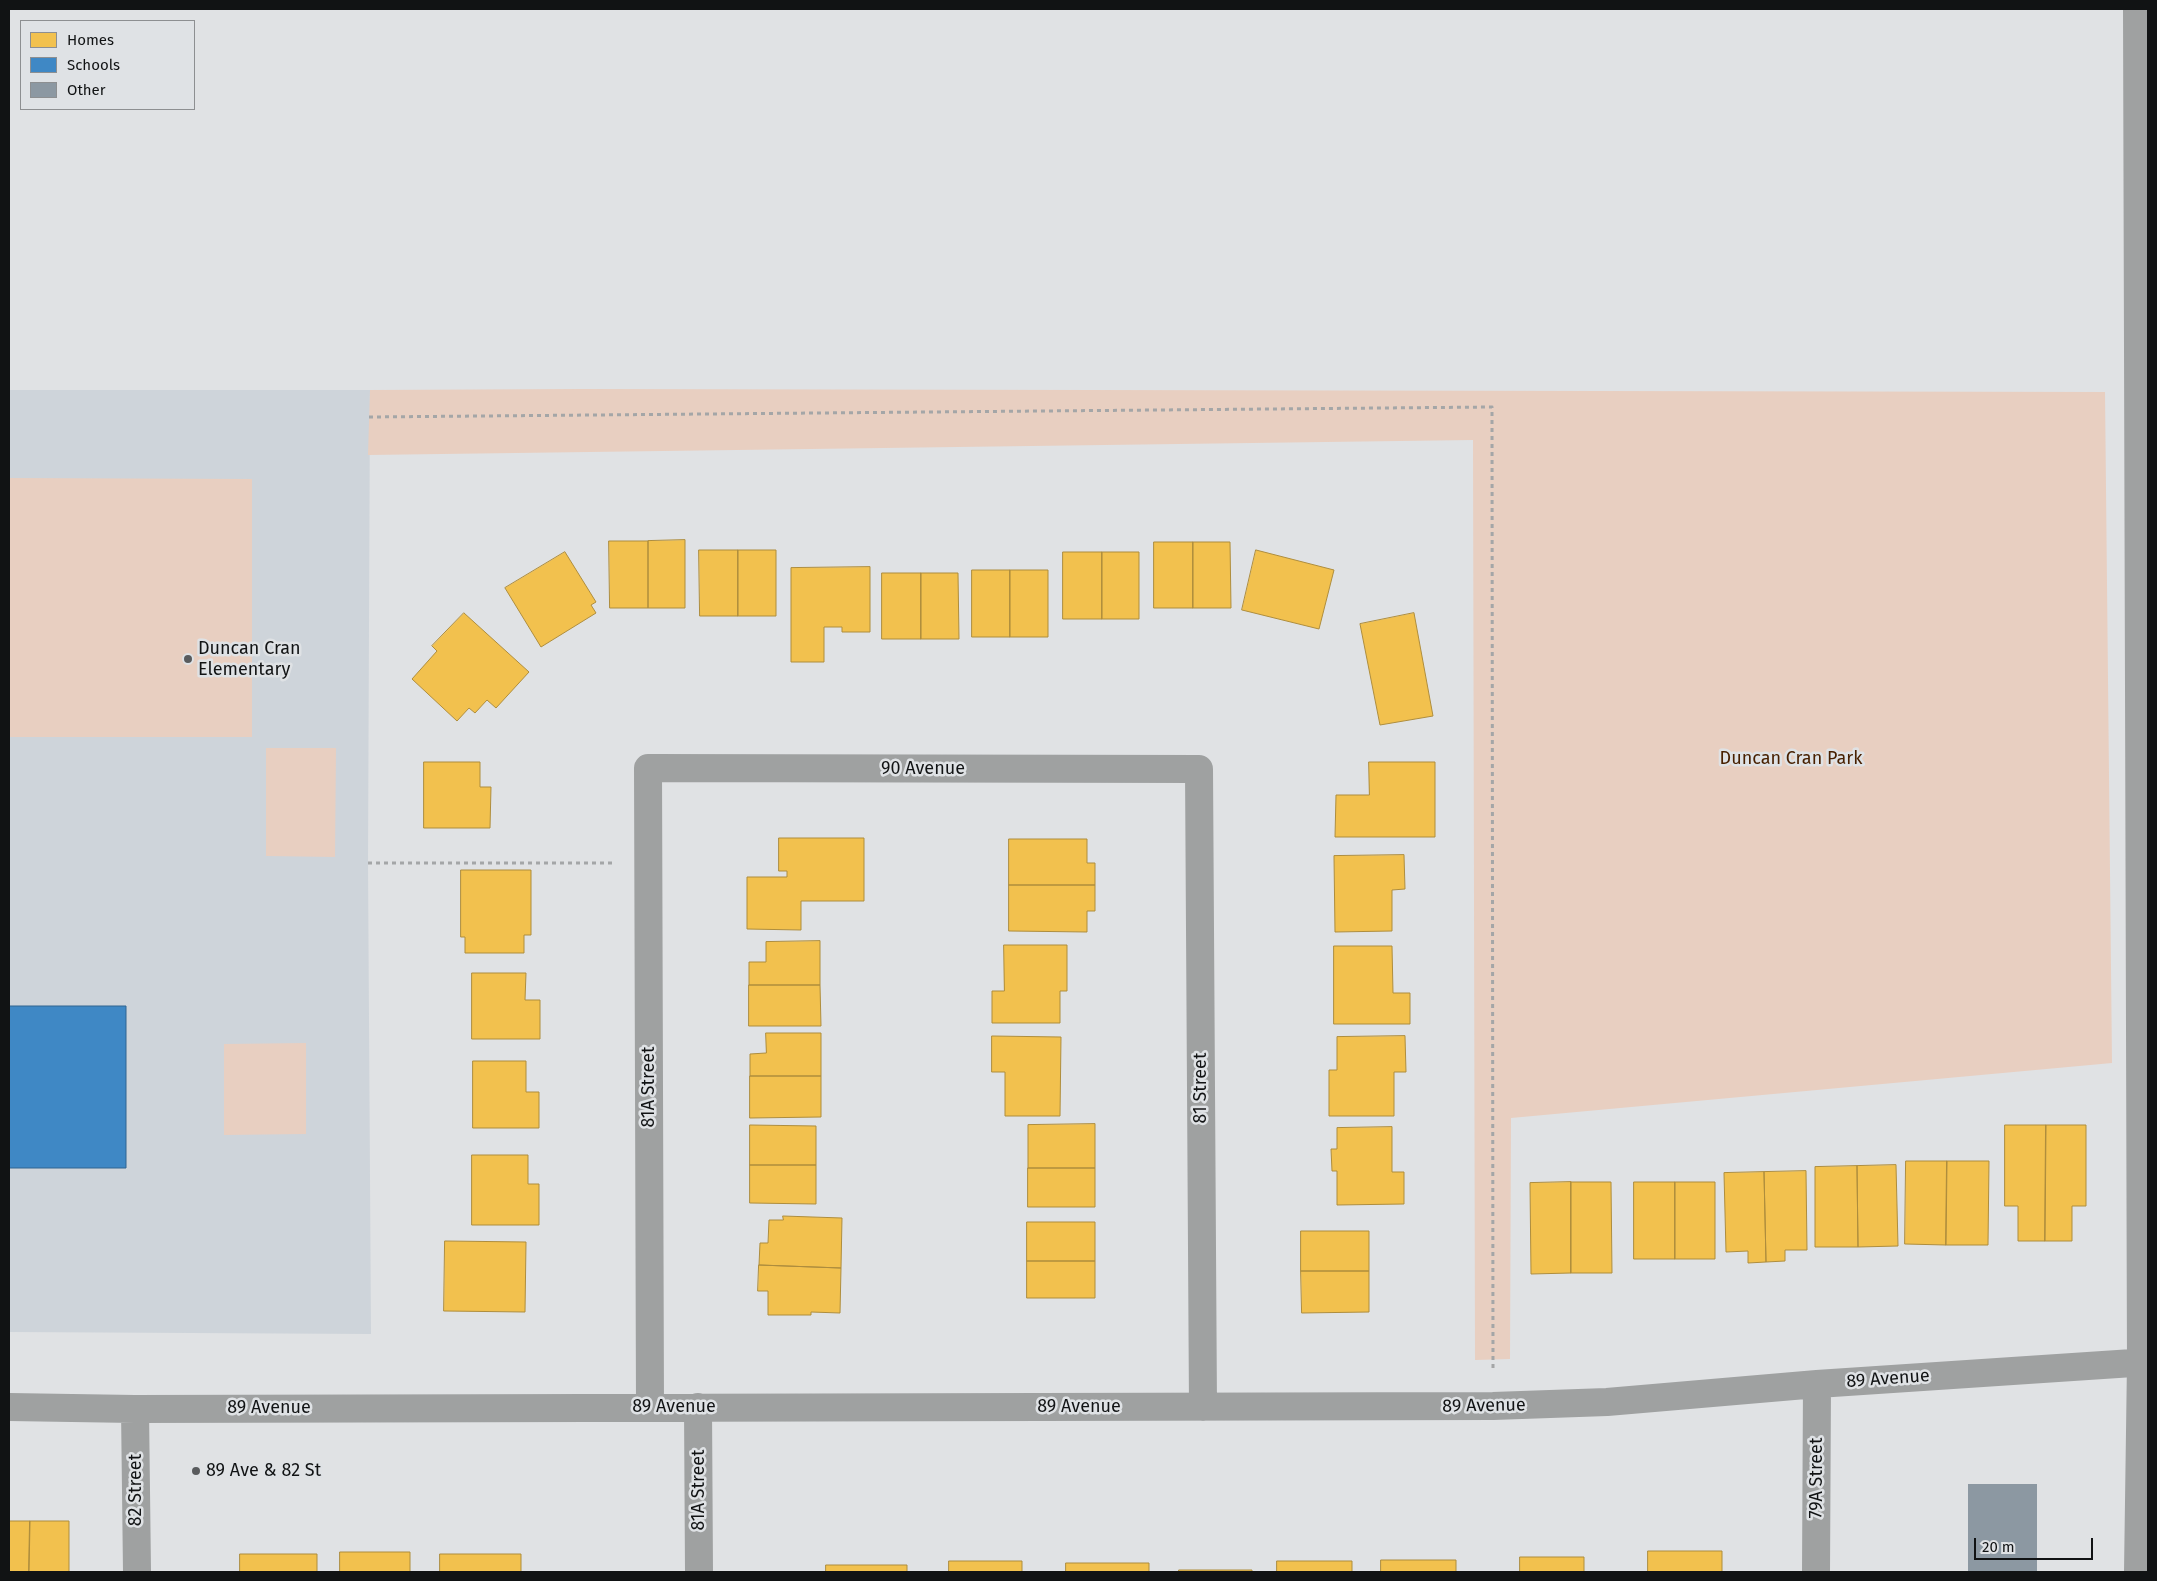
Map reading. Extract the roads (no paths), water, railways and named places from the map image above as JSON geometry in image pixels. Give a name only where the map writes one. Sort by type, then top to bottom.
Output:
[{"type":"street","points":[[2137,9],[2142,153],[2145,1362],[2138,1572]]},
{"type":"street","name":"90 Avenue","points":[[648,768],[1199,769]]},
{"type":"street","name":"81A Street","points":[[648,768],[650,1407]]},
{"type":"street","name":"81 Street","points":[[1199,769],[1203,1407]]},
{"type":"street","name":"89 Avenue","points":[[9,1407],[135,1409],[1493,1406],[1607,1402],[1817,1384],[2145,1362]]},
{"type":"street","name":"79A Street","points":[[1816,1572],[1817,1384]]},
{"type":"street","name":"81A Street","points":[[698,1407],[699,1572]]},
{"type":"street","name":"82 Street","points":[[135,1409],[136,1572]]},
{"type":"place","name":"Duncan Cran Elementary","points":[[188,659]]},
{"type":"place","name":"89 Ave & 82 St","points":[[196,1471]]},
{"type":"park label","name":"Duncan Cran Park","points":[[1791,759]]}]
